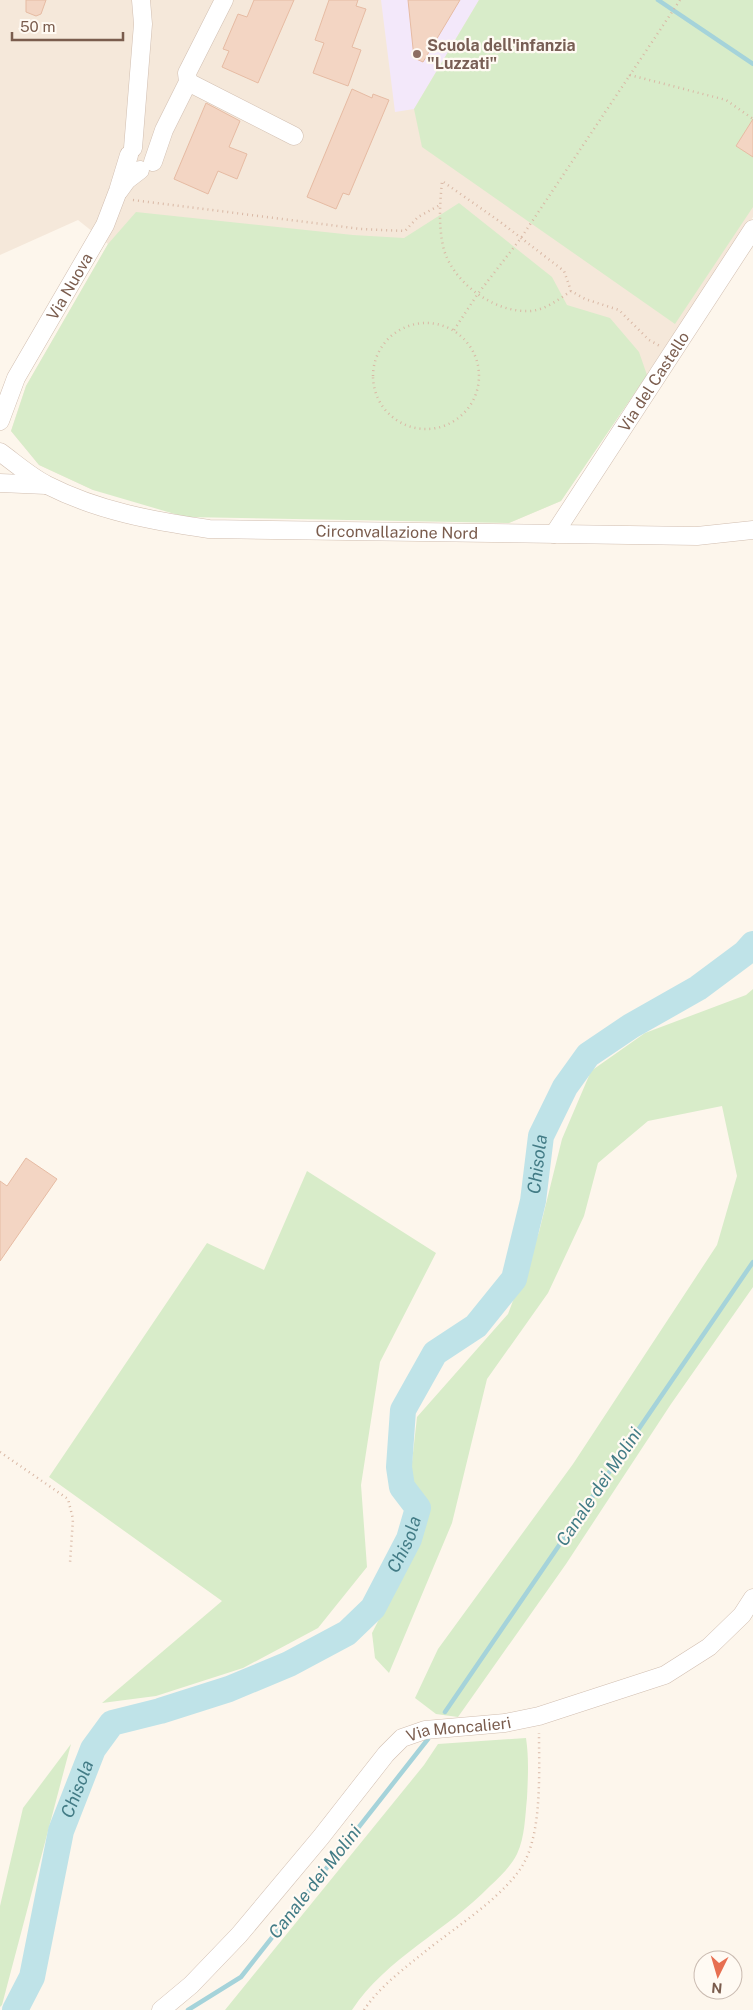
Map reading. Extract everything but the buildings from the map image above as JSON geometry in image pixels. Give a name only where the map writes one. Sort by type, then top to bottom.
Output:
[{"type":"street","name":"Via Nuova","points":[[0,421],[16,378],[105,225],[125,195],[135,149],[143,24],[141,0]]},
{"type":"street","points":[[146,165],[188,82],[187,73],[224,0]]},
{"type":"street","points":[[188,82],[294,136]]},
{"type":"street","points":[[135,149],[156,138],[164,130]]},
{"type":"street","points":[[135,149],[151,150],[154,157],[146,165]]},
{"type":"street","name":"Via Nuova","points":[[125,195],[127,180],[146,165]]},
{"type":"street","name":"Via del Castello","points":[[554,534],[753,229]]},
{"type":"street","name":"Via Nuova","points":[[0,393],[16,378]]},
{"type":"street","name":"Circonvallazione Nord","points":[[0,452],[46,485],[94,505],[144,519],[209,529],[697,536],[753,530]]},
{"type":"street","name":"Circonvallazione Nord","points":[[0,483],[46,485]]},
{"type":"street","name":"Via Moncalieri","points":[[161,2010],[191,1985],[239,1935],[321,1837],[386,1754],[402,1738],[425,1730],[505,1723],[539,1716],[665,1675],[709,1648],[742,1615],[753,1598]]},
{"type":"path","points":[[454,330],[477,295],[521,238],[680,0]]},
{"type":"path","points":[[630,75],[726,100],[753,119]]},
{"type":"path","points":[[571,291],[550,305],[530,311],[508,308],[477,295],[458,276],[445,251],[439,218],[442,181],[564,271],[571,291],[585,299],[619,310],[649,340],[672,353]]},
{"type":"path","points":[[125,195],[361,229],[404,231],[418,217],[440,205]]},
{"type":"path","points":[[419,323],[437,324],[454,330],[474,352],[478,367],[478,382],[474,396],[467,409],[456,419],[442,426],[427,428],[410,426],[394,418],[381,405],[374,388],[373,371],[377,353],[387,338],[402,328],[419,323]]},
{"type":"path","points":[[0,1452],[68,1499],[73,1519],[70,1563]]},
{"type":"path","points":[[364,2010],[397,1974],[511,1881],[526,1860],[533,1835],[539,1790],[539,1716]]},
{"type":"shaded area","points":[[0,0],[753,0],[753,217],[561,501],[509,523],[93,490],[39,465],[11,431],[26,386],[108,244],[78,220],[0,255]]},
{"type":"shaded area","name":"Scuola dell'infanzia \"Luzzati\"","points":[[381,0],[479,0],[414,109],[395,112]]},
{"type":"green space","points":[[479,0],[753,0],[753,207],[675,324],[422,147],[414,109]]},
{"type":"green space","points":[[459,203],[552,277],[567,305],[610,318],[639,352],[647,375],[561,501],[509,523],[185,517],[93,490],[39,465],[11,431],[26,386],[108,244],[136,212],[353,235],[404,238]]},
{"type":"green space","points":[[753,989],[753,1287],[671,1404],[566,1564],[458,1717],[436,1714],[415,1698],[438,1649],[573,1464],[717,1245],[737,1176],[722,1106],[648,1121],[598,1163],[584,1216],[548,1293],[487,1379],[452,1523],[389,1673],[375,1658],[372,1633],[420,1539],[425,1507],[410,1480],[417,1417],[508,1314],[539,1232],[562,1139],[591,1071],[645,1033],[746,995]]},
{"type":"green space","points":[[307,1171],[436,1253],[380,1362],[361,1485],[367,1567],[318,1628],[243,1668],[156,1696],[102,1703],[222,1601],[49,1477],[207,1243],[264,1270]]},
{"type":"green space","points":[[526,1738],[528,1760],[527,1798],[522,1841],[515,1858],[505,1871],[473,1902],[382,1975],[352,2010],[225,2010],[424,1765],[438,1744]]},
{"type":"green space","points":[[71,1744],[0,2007],[0,1906],[23,1808]]},
{"type":"waterway","points":[[658,0],[753,64]]},
{"type":"waterway","name":"Chisola","points":[[15,2010],[32,1977],[61,1831],[93,1749],[112,1723],[160,1711],[229,1689],[289,1664],[347,1633],[373,1608],[409,1539],[418,1508],[402,1487],[399,1467],[403,1410],[435,1353],[476,1326],[514,1279],[533,1201],[541,1136],[565,1087],[588,1055],[631,1026],[698,988],[745,953],[753,944]]},
{"type":"waterway","name":"Canale dei Molini","points":[[445,1712],[753,1262]]},
{"type":"waterway","name":"Canale dei Molini","points":[[188,2010],[241,1977],[428,1739]]},
{"type":"place","name":"Scuola dell'infanzia \"Luzzati\"","points":[[417,54]]}]
